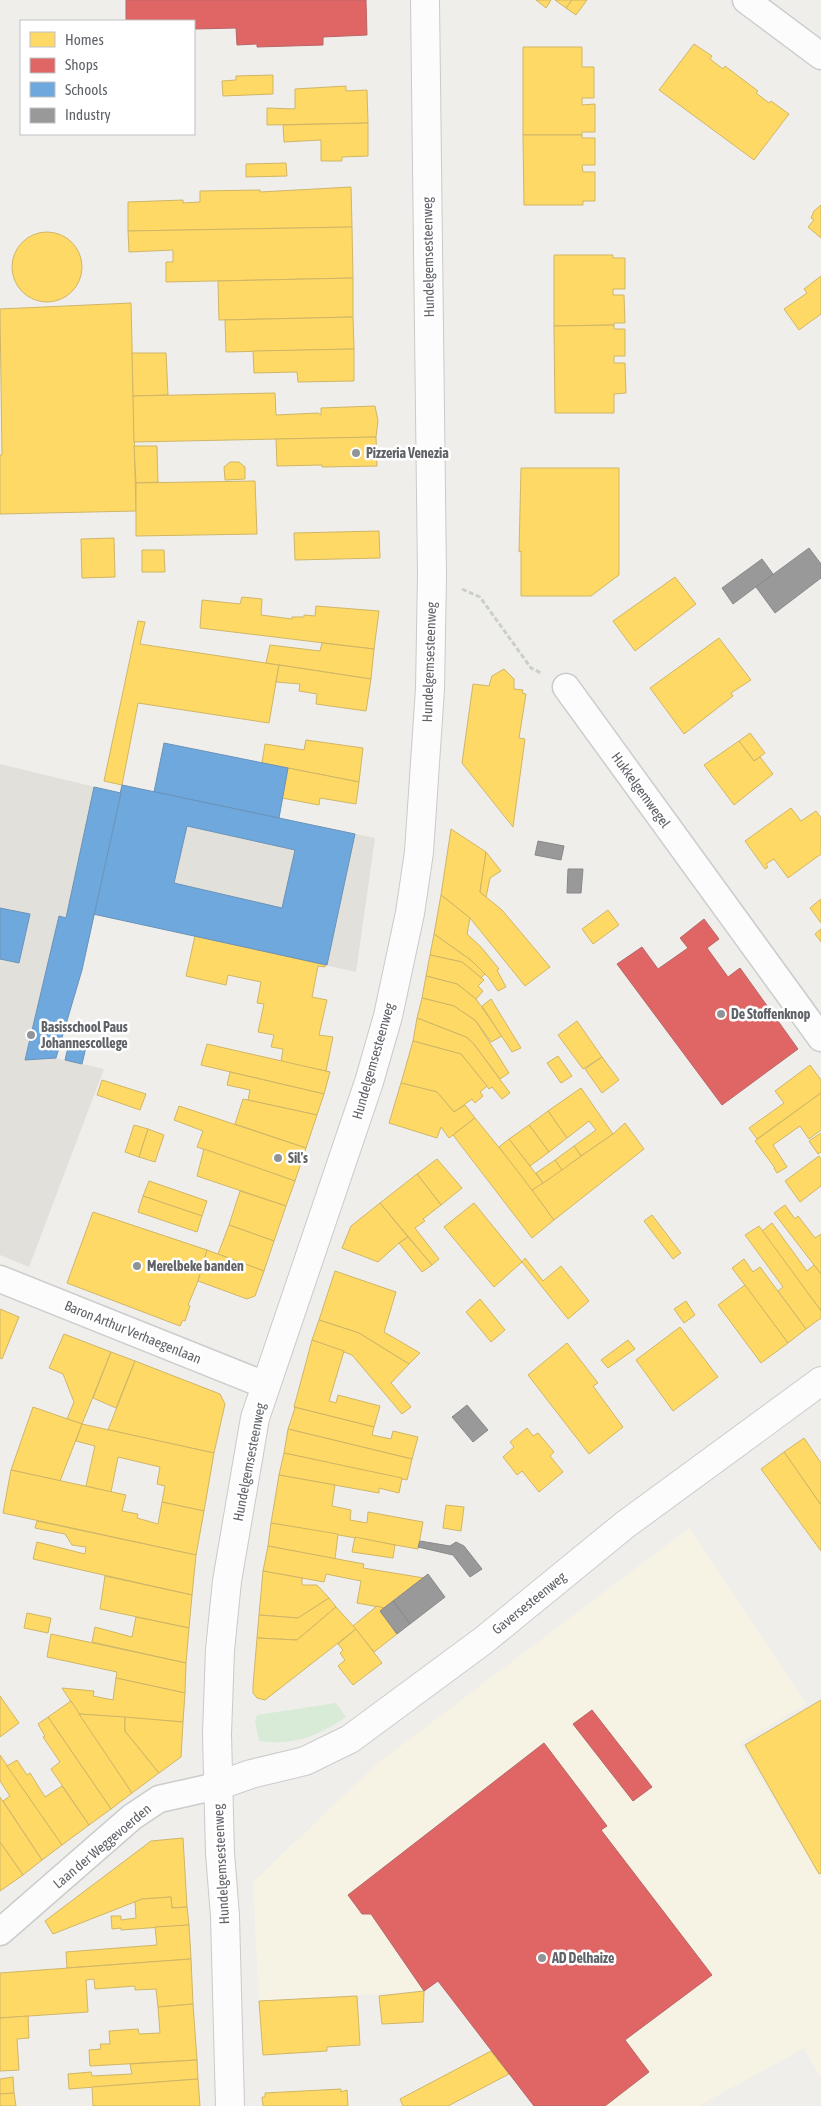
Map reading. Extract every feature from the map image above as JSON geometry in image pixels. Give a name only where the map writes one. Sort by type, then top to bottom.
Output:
[{"type":"main road","name":"Hundelgemsesteenweg","points":[[230,2106],[224,1916],[217,1786],[218,1689],[227,1581],[255,1418],[265,1385],[301,1288],[369,1082],[388,1016],[410,913],[419,852],[430,689],[432,576],[425,0]]},
{"type":"main road","name":"Gaversesteenweg","points":[[217,1786],[251,1774],[306,1761],[350,1739],[484,1640],[626,1524],[821,1381]]},
{"type":"street","points":[[746,0],[821,56]]},
{"type":"street","name":"Hukkelgemwegel","points":[[566,687],[821,1038]]},
{"type":"street","name":"Baron Arthur Verhaegenlaan","points":[[0,1279],[265,1385]]},
{"type":"street","name":"Laan der Weggevoerden","points":[[0,1932],[132,1817],[159,1799],[217,1786]]},
{"type":"path","points":[[432,576],[480,597],[531,668],[566,687]]},
{"type":"shaded area","name":"Basisschool Paus Johannescollege","points":[[0,764],[120,793],[122,785],[375,838],[356,972],[93,914],[82,970],[56,1058],[104,1069],[29,1267],[0,1255]]},
{"type":"shaded area","points":[[689,1528],[806,1704],[740,1743],[821,1878],[821,2078],[804,2048],[699,2106],[534,2106],[438,1981],[424,1991],[259,2001],[253,1882],[378,1763]]},
{"type":"green space","points":[[336,1703],[346,1717],[315,1734],[295,1741],[259,1741],[255,1722],[257,1715]]},
{"type":"building: Homes","points":[[536,0],[551,0],[546,8]]},
{"type":"building: Homes","points":[[555,0],[572,0],[566,8]]},
{"type":"building: Homes","points":[[572,0],[587,0],[576,15],[566,8]]},
{"type":"building: Homes","points":[[694,44],[712,56],[710,59],[723,69],[725,66],[758,91],[756,93],[769,103],[771,101],[789,114],[754,160],[659,90]]},
{"type":"building: Homes","points":[[523,47],[582,47],[582,67],[594,67],[594,98],[582,98],[582,105],[595,104],[595,132],[582,132],[582,135],[523,135]]},
{"type":"building: Homes","points":[[273,75],[273,94],[223,96],[222,81],[236,80],[236,76]]},
{"type":"building: Homes","points":[[346,86],[346,91],[367,90],[368,123],[267,125],[267,108],[295,109],[295,89]]},
{"type":"building: Homes","points":[[368,123],[368,156],[342,157],[342,161],[321,161],[321,140],[284,142],[283,125]]},
{"type":"building: Homes","points":[[523,135],[582,135],[582,138],[595,138],[595,165],[582,165],[583,172],[595,172],[595,201],[583,201],[583,205],[524,205]]},
{"type":"building: Homes","points":[[286,163],[287,176],[246,177],[246,164]]},
{"type":"building: Homes","points":[[351,187],[352,227],[128,231],[128,202],[183,200],[183,203],[200,202],[200,191],[260,190],[260,192]]},
{"type":"building: Homes","points":[[821,205],[821,238],[808,227],[814,220],[811,218],[814,211]]},
{"type":"building: Homes","points":[[352,227],[353,278],[166,282],[166,262],[173,262],[173,250],[129,252],[128,231]]},
{"type":"building: Homes","points":[[47,232],[60,235],[72,242],[79,254],[82,267],[79,280],[72,292],[60,299],[47,302],[34,299],[22,292],[15,280],[12,267],[15,254],[22,242],[34,235]]},
{"type":"building: Homes","points":[[554,255],[613,255],[613,258],[625,258],[625,289],[613,289],[613,295],[624,295],[625,323],[614,323],[614,325],[554,326]]},
{"type":"building: Homes","points":[[821,276],[821,314],[799,330],[784,309],[807,293],[804,289]]},
{"type":"building: Homes","points":[[353,278],[353,317],[219,320],[218,281]]},
{"type":"building: Homes","points":[[131,303],[136,511],[0,514],[0,455],[2,455],[0,309]]},
{"type":"building: Homes","points":[[353,317],[354,349],[226,352],[225,320]]},
{"type":"building: Homes","points":[[614,325],[614,329],[625,329],[625,356],[614,356],[614,363],[625,363],[626,393],[614,394],[614,413],[555,413],[554,326]]},
{"type":"building: Homes","points":[[354,349],[354,381],[298,382],[297,372],[254,373],[253,351]]},
{"type":"building: Homes","points":[[132,353],[166,353],[168,395],[133,396]]},
{"type":"building: Homes","points":[[275,393],[276,415],[318,413],[321,415],[321,408],[375,406],[378,421],[376,437],[134,442],[133,396]]},
{"type":"building: Homes","points":[[376,437],[377,466],[277,466],[276,439]]},
{"type":"building: Homes","points":[[134,446],[157,446],[158,482],[136,483]]},
{"type":"building: Homes","points":[[230,462],[239,462],[245,467],[245,479],[225,480],[224,467]]},
{"type":"building: Homes","points":[[521,468],[619,468],[619,575],[591,596],[521,596],[521,551],[519,552]]},
{"type":"building: Homes","points":[[255,481],[257,534],[136,536],[136,483]]},
{"type":"building: Homes","points":[[379,531],[380,558],[295,560],[294,533]]},
{"type":"building: Homes","points":[[114,538],[115,577],[82,578],[81,539]]},
{"type":"building: Homes","points":[[142,550],[164,550],[165,572],[142,572]]},
{"type":"building: Homes","points":[[675,577],[696,604],[635,651],[613,621]]},
{"type":"building: Homes","points":[[242,597],[262,599],[261,615],[292,619],[292,617],[304,617],[304,615],[315,616],[316,606],[379,611],[374,649],[200,628],[202,600],[240,604]]},
{"type":"building: Homes","points":[[138,621],[145,622],[140,644],[279,665],[269,723],[138,703],[122,785],[104,781]]},
{"type":"building: Homes","points":[[719,638],[751,680],[731,693],[733,696],[684,734],[650,688]]},
{"type":"building: Homes","points":[[322,643],[374,649],[371,679],[266,663],[270,645],[320,651]]},
{"type":"building: Homes","points":[[279,665],[371,679],[366,711],[316,704],[317,694],[299,691],[300,684],[276,682]]},
{"type":"building: Homes","points":[[504,669],[514,679],[514,689],[523,690],[522,693],[526,694],[519,738],[525,739],[513,827],[462,763],[473,684],[489,686],[492,676]]},
{"type":"building: Homes","points":[[750,733],[765,753],[754,761],[739,741]]},
{"type":"building: Homes","points":[[306,740],[363,748],[359,782],[262,763],[265,744],[304,750]]},
{"type":"building: Homes","points":[[739,741],[754,761],[760,757],[773,774],[734,805],[704,765]]},
{"type":"building: Homes","points":[[288,768],[359,782],[356,804],[320,798],[319,805],[282,798]]},
{"type":"building: Homes","points":[[791,808],[801,821],[816,811],[821,818],[821,854],[788,878],[774,859],[766,864],[768,867],[765,869],[745,841]]},
{"type":"building: Homes","points":[[451,829],[486,852],[480,892],[502,910],[550,967],[525,986],[470,918],[441,895]]},
{"type":"building: Homes","points":[[486,852],[501,871],[490,878],[486,897],[480,892]]},
{"type":"building: Homes","points":[[441,895],[470,918],[467,934],[481,947],[499,969],[497,970],[506,987],[498,991],[489,978],[472,961],[434,934]]},
{"type":"building: Homes","points":[[821,899],[821,923],[810,908]]},
{"type":"building: Homes","points":[[608,910],[619,925],[593,944],[582,929]]},
{"type":"building: Homes","points":[[821,929],[821,942],[815,934]]},
{"type":"building: Homes","points":[[434,934],[472,961],[485,974],[481,978],[462,962],[430,955]]},
{"type":"building: Homes","points":[[195,936],[325,965],[325,967],[318,966],[312,997],[327,1000],[319,1035],[333,1037],[326,1071],[330,1072],[281,1062],[283,1049],[271,1047],[274,1035],[258,1032],[264,1004],[257,1003],[261,982],[228,975],[226,985],[186,976]]},
{"type":"building: Homes","points":[[430,955],[462,962],[484,980],[478,986],[483,991],[476,999],[457,984],[426,976]]},
{"type":"building: Homes","points":[[426,976],[457,984],[476,999],[502,1036],[491,1042],[476,1021],[454,1006],[422,998]]},
{"type":"building: Homes","points":[[422,998],[454,1006],[476,1021],[509,1073],[500,1079],[473,1043],[466,1037],[417,1018]]},
{"type":"building: Homes","points":[[491,999],[521,1048],[512,1052],[482,1006]]},
{"type":"building: Homes","points":[[417,1018],[466,1037],[473,1043],[510,1093],[502,1099],[492,1087],[489,1089],[461,1054],[413,1041]]},
{"type":"building: Homes","points":[[577,1021],[602,1057],[583,1069],[558,1035]]},
{"type":"building: Homes","points":[[413,1041],[461,1054],[487,1086],[480,1092],[483,1096],[475,1103],[472,1099],[454,1112],[437,1092],[401,1083]]},
{"type":"building: Homes","points":[[207,1044],[330,1072],[324,1094],[201,1065]]},
{"type":"building: Homes","points":[[558,1056],[572,1076],[561,1083],[547,1063]]},
{"type":"building: Homes","points":[[602,1057],[619,1080],[602,1093],[585,1069]]},
{"type":"building: Homes","points":[[810,1065],[821,1080],[821,1093],[757,1139],[749,1128],[784,1103],[775,1091]]},
{"type":"building: Homes","points":[[230,1072],[324,1094],[317,1115],[248,1100],[250,1090],[227,1085]]},
{"type":"building: Homes","points":[[102,1080],[146,1094],[140,1110],[97,1095]]},
{"type":"building: Homes","points":[[401,1083],[437,1092],[454,1112],[465,1105],[475,1118],[449,1138],[441,1127],[437,1138],[389,1123]]},
{"type":"building: Homes","points":[[581,1088],[613,1134],[581,1156],[574,1146],[596,1130],[589,1121],[567,1138],[548,1111]]},
{"type":"building: Homes","points":[[821,1093],[821,1130],[809,1139],[800,1126],[773,1145],[787,1167],[777,1173],[755,1141]]},
{"type":"building: Homes","points":[[243,1099],[317,1115],[306,1148],[235,1124]]},
{"type":"building: Homes","points":[[179,1106],[306,1148],[295,1181],[197,1147],[203,1131],[174,1120]]},
{"type":"building: Homes","points":[[548,1111],[567,1138],[549,1152],[529,1125]]},
{"type":"building: Homes","points":[[475,1118],[519,1172],[554,1220],[532,1238],[453,1135]]},
{"type":"building: Homes","points":[[625,1123],[644,1149],[554,1220],[532,1190],[613,1134]]},
{"type":"building: Homes","points":[[134,1125],[148,1129],[139,1157],[125,1152]]},
{"type":"building: Homes","points":[[529,1125],[549,1152],[530,1166],[509,1139]]},
{"type":"building: Homes","points":[[148,1129],[164,1135],[155,1162],[139,1157]]},
{"type":"building: Homes","points":[[821,1133],[821,1152],[818,1154],[809,1141]]},
{"type":"building: Homes","points":[[509,1139],[543,1183],[532,1190],[499,1147]]},
{"type":"building: Homes","points":[[574,1146],[581,1156],[562,1170],[555,1160]]},
{"type":"building: Homes","points":[[204,1149],[295,1181],[286,1206],[197,1176]]},
{"type":"building: Homes","points":[[819,1156],[821,1159],[821,1186],[800,1202],[785,1181]]},
{"type":"building: Homes","points":[[437,1159],[462,1188],[441,1205],[417,1174]]},
{"type":"building: Homes","points":[[555,1160],[562,1170],[543,1183],[536,1173]]},
{"type":"building: Homes","points":[[417,1174],[441,1205],[415,1228],[439,1259],[432,1265],[380,1203]]},
{"type":"building: Homes","points":[[149,1181],[207,1201],[202,1216],[143,1196]]},
{"type":"building: Homes","points":[[240,1191],[286,1206],[274,1241],[229,1225]]},
{"type":"building: Homes","points":[[143,1196],[202,1216],[197,1232],[138,1212]]},
{"type":"building: Homes","points":[[380,1203],[408,1237],[378,1262],[342,1248],[351,1226]]},
{"type":"building: Homes","points":[[474,1203],[522,1262],[494,1287],[444,1227]]},
{"type":"building: Homes","points":[[785,1205],[795,1219],[798,1216],[815,1238],[821,1234],[821,1274],[774,1213]]},
{"type":"building: Homes","points":[[93,1212],[207,1250],[198,1281],[188,1305],[190,1306],[185,1321],[183,1320],[180,1326],[67,1283]]},
{"type":"building: Homes","points":[[652,1215],[681,1253],[673,1259],[644,1221]]},
{"type":"building: Homes","points":[[772,1223],[807,1271],[814,1265],[821,1274],[821,1311],[762,1231]]},
{"type":"building: Homes","points":[[229,1225],[274,1241],[264,1271],[218,1254]]},
{"type":"building: Homes","points":[[759,1226],[821,1311],[821,1318],[806,1329],[778,1291],[783,1287],[745,1235]]},
{"type":"building: Homes","points":[[408,1237],[432,1265],[422,1272],[399,1243]]},
{"type":"building: Homes","points":[[207,1250],[264,1271],[255,1296],[247,1299],[198,1281]]},
{"type":"building: Homes","points":[[525,1258],[543,1281],[561,1266],[589,1301],[568,1319],[522,1262]]},
{"type":"building: Homes","points":[[744,1259],[753,1272],[760,1267],[806,1329],[788,1343],[732,1268]]},
{"type":"building: Homes","points":[[335,1271],[396,1292],[384,1332],[420,1353],[409,1364],[359,1333],[319,1320]]},
{"type":"building: Homes","points":[[745,1285],[788,1343],[761,1363],[718,1305]]},
{"type":"building: Homes","points":[[480,1299],[505,1330],[491,1342],[466,1312]]},
{"type":"building: Homes","points":[[686,1301],[695,1315],[684,1323],[674,1309]]},
{"type":"building: Homes","points":[[0,1309],[19,1317],[2,1359],[0,1358]]},
{"type":"building: Homes","points":[[319,1320],[359,1333],[409,1364],[391,1383],[411,1407],[402,1414],[352,1355],[312,1340]]},
{"type":"building: Homes","points":[[680,1327],[718,1377],[673,1411],[636,1360]]},
{"type":"building: Homes","points":[[64,1334],[111,1352],[82,1424],[67,1419],[74,1402],[63,1374],[49,1368]]},
{"type":"building: Homes","points":[[312,1340],[344,1351],[329,1401],[336,1403],[338,1395],[380,1406],[374,1427],[294,1407]]},
{"type":"building: Homes","points":[[628,1340],[635,1349],[608,1368],[601,1360]]},
{"type":"building: Homes","points":[[567,1343],[598,1383],[593,1386],[623,1427],[589,1454],[528,1375]]},
{"type":"building: Homes","points":[[111,1352],[135,1361],[116,1408],[93,1398]]},
{"type":"building: Homes","points":[[135,1361],[220,1394],[225,1404],[214,1453],[108,1430]]},
{"type":"building: Homes","points":[[33,1407],[82,1424],[60,1481],[11,1470]]},
{"type":"building: Homes","points":[[294,1407],[374,1427],[372,1435],[391,1439],[393,1431],[418,1437],[412,1459],[288,1429]]},
{"type":"building: Homes","points":[[82,1424],[214,1453],[204,1511],[162,1502],[165,1486],[157,1484],[160,1467],[118,1457],[111,1492],[86,1486],[95,1446],[76,1441]]},
{"type":"building: Homes","points":[[527,1428],[533,1436],[538,1433],[554,1452],[550,1456],[563,1472],[539,1492],[522,1471],[517,1475],[503,1457],[514,1447],[510,1442]]},
{"type":"building: Homes","points":[[288,1429],[412,1459],[407,1480],[284,1453]]},
{"type":"building: Homes","points":[[804,1438],[821,1463],[821,1505],[784,1452]]},
{"type":"building: Homes","points":[[784,1452],[821,1505],[821,1551],[761,1469]]},
{"type":"building: Homes","points":[[284,1453],[402,1478],[399,1493],[379,1488],[379,1493],[279,1475]]},
{"type":"building: Homes","points":[[11,1470],[126,1495],[122,1511],[138,1514],[137,1518],[158,1524],[162,1502],[204,1511],[196,1555],[3,1513]]},
{"type":"building: Homes","points":[[279,1475],[335,1485],[332,1506],[351,1510],[350,1520],[367,1523],[368,1512],[423,1522],[418,1549],[271,1523]]},
{"type":"building: Homes","points":[[446,1505],[464,1507],[461,1531],[443,1528]]},
{"type":"building: Homes","points":[[37,1521],[196,1555],[192,1595],[33,1559],[37,1542],[85,1554],[86,1547],[72,1545],[65,1534],[35,1528]]},
{"type":"building: Homes","points":[[271,1523],[338,1534],[335,1559],[268,1546]]},
{"type":"building: Homes","points":[[355,1537],[395,1545],[393,1558],[352,1552]]},
{"type":"building: Homes","points":[[268,1546],[364,1564],[363,1568],[424,1578],[384,1608],[357,1603],[361,1581],[326,1574],[324,1582],[263,1571]]},
{"type":"building: Homes","points":[[263,1571],[302,1578],[302,1585],[317,1585],[329,1598],[298,1618],[259,1615]]},
{"type":"building: Homes","points":[[105,1576],[192,1595],[189,1628],[100,1609]]},
{"type":"building: Homes","points":[[329,1598],[336,1607],[297,1640],[257,1638],[259,1615],[298,1618]]},
{"type":"building: Homes","points":[[377,1606],[384,1608],[380,1611],[397,1634],[374,1652],[353,1626]]},
{"type":"building: Homes","points":[[336,1607],[356,1629],[265,1700],[257,1698],[253,1693],[253,1686],[257,1638],[297,1640]]},
{"type":"building: Homes","points":[[27,1613],[51,1618],[48,1633],[24,1628]]},
{"type":"building: Homes","points":[[136,1617],[189,1628],[186,1663],[92,1642],[95,1627],[132,1637]]},
{"type":"building: Homes","points":[[356,1629],[382,1663],[353,1685],[338,1666],[345,1660],[340,1653],[343,1650],[338,1644]]},
{"type":"building: Homes","points":[[51,1634],[186,1663],[185,1693],[116,1678],[117,1672],[47,1657]]},
{"type":"building: Homes","points":[[116,1678],[185,1693],[183,1722],[79,1714],[62,1688],[94,1691],[93,1696],[113,1700]]},
{"type":"building: Homes","points":[[0,1696],[19,1723],[0,1737]]},
{"type":"building: Homes","points":[[821,1700],[821,1873],[819,1874],[745,1745]]},
{"type":"building: Homes","points":[[71,1701],[132,1793],[111,1809],[48,1717]]},
{"type":"building: Homes","points":[[79,1714],[125,1717],[125,1731],[159,1773],[132,1793]]},
{"type":"building: Homes","points":[[48,1717],[111,1809],[89,1825],[51,1769],[60,1762],[43,1737],[45,1736],[38,1724]]},
{"type":"building: Homes","points":[[125,1717],[183,1722],[181,1757],[159,1773],[125,1731]]},
{"type":"building: Homes","points":[[0,1755],[62,1845],[42,1860],[3,1801],[10,1796],[0,1781]]},
{"type":"building: Homes","points":[[17,1760],[27,1775],[30,1773],[45,1797],[62,1786],[89,1825],[62,1845],[7,1766]]},
{"type":"building: Homes","points":[[0,1797],[42,1860],[23,1875],[0,1842]]},
{"type":"building: Homes","points":[[183,1838],[187,1907],[172,1908],[171,1897],[142,1899],[53,1934],[45,1921],[151,1841]]},
{"type":"building: Homes","points":[[0,1842],[23,1875],[0,1891]]},
{"type":"building: Homes","points":[[171,1897],[172,1908],[187,1907],[189,1925],[112,1929],[111,1916],[121,1916],[121,1920],[136,1918],[135,1902],[142,1899]]},
{"type":"building: Homes","points":[[189,1925],[191,1959],[67,1968],[66,1952],[157,1945],[155,1927]]},
{"type":"building: Homes","points":[[191,1959],[193,2004],[158,2007],[156,1989],[135,1990],[135,1986],[95,1989],[94,1979],[86,1980],[88,2012],[0,2018],[0,1973]]},
{"type":"building: Homes","points":[[424,1991],[423,2022],[382,2024],[379,1996]]},
{"type":"building: Homes","points":[[357,1996],[360,2045],[327,2047],[327,2051],[263,2055],[259,2001]]},
{"type":"building: Homes","points":[[193,2004],[197,2060],[90,2066],[89,2050],[101,2049],[100,2044],[110,2044],[109,2031],[138,2029],[139,2034],[160,2033],[158,2007]]},
{"type":"building: Homes","points":[[28,2016],[29,2038],[17,2039],[19,2070],[0,2071],[0,2018]]},
{"type":"building: Homes","points":[[491,2051],[509,2074],[448,2106],[403,2106],[400,2099]]},
{"type":"building: Homes","points":[[197,2060],[198,2079],[69,2089],[68,2074],[91,2072],[92,2076],[132,2074],[130,2064]]},
{"type":"building: Homes","points":[[13,2077],[14,2093],[0,2094],[0,2079]]},
{"type":"building: Homes","points":[[198,2079],[200,2106],[93,2106],[92,2087]]},
{"type":"building: Homes","points":[[341,2089],[341,2092],[347,2090],[348,2106],[263,2106],[262,2097],[265,2097],[265,2093]]},
{"type":"building: Homes","points":[[14,2093],[16,2106],[0,2106],[0,2094]]},
{"type":"building: Shops","points":[[126,0],[366,0],[367,35],[323,37],[323,45],[257,47],[257,44],[237,45],[236,28],[195,29],[195,20],[126,20]]},
{"type":"building: Shops","points":[[704,919],[719,939],[707,948],[728,977],[740,968],[798,1049],[722,1105],[617,964],[642,947],[658,969],[688,948],[680,938]]},
{"type":"building: Shops","points":[[592,1710],[652,1787],[633,1801],[573,1724]]},
{"type":"building: Shops","points":[[544,1743],[607,1826],[601,1830],[712,1975],[625,2040],[649,2072],[605,2106],[534,2106],[438,1981],[424,1991],[371,1914],[362,1914],[348,1895]]},
{"type":"building: Schools","points":[[164,743],[288,768],[279,818],[154,792]]},
{"type":"building: Schools","points":[[122,785],[355,834],[327,965],[93,914]],"holes":[[[187,826],[295,850],[282,908],[174,883]]]},
{"type":"building: Schools","points":[[94,787],[121,793],[82,970],[56,1058],[25,1060],[59,916],[66,918]]},
{"type":"building: Schools","points":[[0,908],[30,914],[19,963],[0,959]]},
{"type":"building: Schools","points":[[70,1039],[87,1043],[82,1064],[65,1060]]},
{"type":"building: Industry","points":[[809,548],[821,564],[821,578],[775,613],[756,587]]},
{"type":"building: Industry","points":[[762,559],[773,574],[733,604],[722,588]]},
{"type":"building: Industry","points":[[538,841],[564,846],[561,860],[535,855]]},
{"type":"building: Industry","points":[[568,869],[583,869],[581,893],[567,893]]},
{"type":"building: Industry","points":[[467,1405],[488,1430],[473,1442],[452,1417]]},
{"type":"building: Industry","points":[[420,1541],[450,1546],[456,1542],[464,1546],[482,1569],[470,1577],[453,1555],[418,1547]]},
{"type":"building: Industry","points":[[428,1574],[445,1597],[410,1624],[393,1601]]},
{"type":"building: Industry","points":[[393,1601],[410,1624],[397,1634],[380,1611]]},
{"type":"place","name":"Pizzeria Venezia","points":[[356,453]]},
{"type":"place","name":"De Stoffenknop","points":[[721,1014]]},
{"type":"place","name":"Basisschool Paus Johannescollege","points":[[31,1035]]},
{"type":"place","name":"Sil's","points":[[278,1158]]},
{"type":"place","name":"Merelbeke banden","points":[[137,1266]]},
{"type":"place","name":"AD Delhaize","points":[[542,1958]]}]
